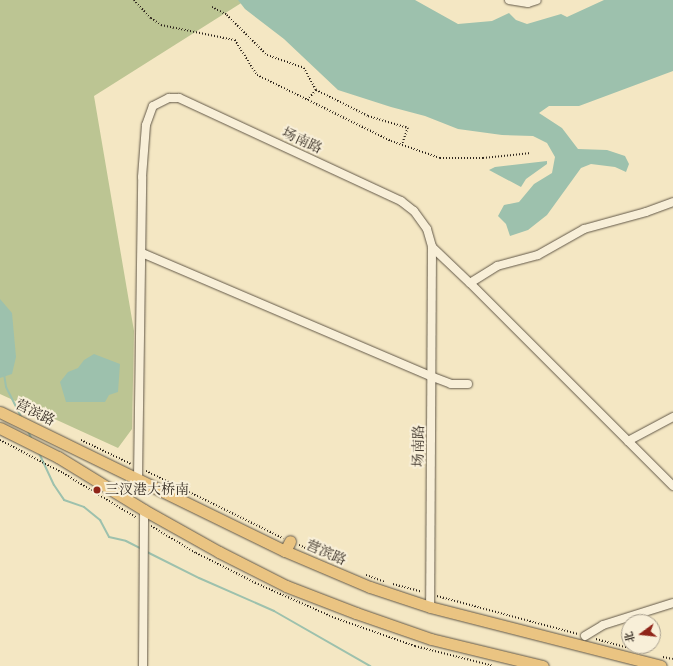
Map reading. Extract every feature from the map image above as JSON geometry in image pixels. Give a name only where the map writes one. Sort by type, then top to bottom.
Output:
[{"type":"main road","name":"营滨路","points":[[0,412],[66,445],[287,546],[370,587],[430,607],[660,661]]},
{"type":"main road","name":"营滨路","points":[[0,428],[58,457],[144,510],[219,552],[286,586],[356,613],[431,639],[543,666]]},
{"type":"street","points":[[509,0],[528,3],[537,0]]},
{"type":"street","name":"场南路","points":[[138,479],[142,177],[146,125],[153,106],[169,98],[179,98],[401,201],[414,211],[427,229],[432,247],[433,377],[430,607]]},
{"type":"street","points":[[470,282],[497,266],[538,255],[584,229],[646,212],[673,202]]},
{"type":"street","points":[[432,247],[470,282],[673,486]]},
{"type":"street","points":[[142,253],[433,377],[451,384],[468,384]]},
{"type":"street","points":[[628,441],[673,418]]},
{"type":"street","points":[[143,666],[144,510]]},
{"type":"street","points":[[585,636],[603,625],[673,603]]},
{"type":"path","points":[[134,0],[151,18],[161,25],[235,40],[257,75],[402,146],[440,158],[483,158],[531,153]]},
{"type":"path","points":[[212,7],[223,11],[267,55],[304,68],[316,90],[368,116],[408,128],[402,146]]},
{"type":"path","points":[[307,100],[316,90]]},
{"type":"path","points":[[0,440],[63,473]]},
{"type":"path","points":[[80,440],[138,468],[287,546],[326,558]]},
{"type":"path","points":[[365,574],[430,594],[621,646]]},
{"type":"path","points":[[660,661],[673,659]]},
{"type":"shaded area","points":[[0,0],[246,0],[94,96],[134,331],[132,429],[118,448],[0,394]]},
{"type":"shaded area","points":[[238,0],[415,0],[458,24],[492,21],[509,13],[516,20],[527,24],[561,14],[567,17],[604,0],[673,0],[673,71],[579,106],[549,106],[539,113],[562,128],[578,149],[607,150],[625,156],[629,164],[626,172],[615,167],[591,164],[581,168],[547,215],[528,230],[510,236],[506,224],[498,216],[504,205],[519,202],[534,184],[552,173],[555,157],[547,143],[533,136],[502,135],[458,129],[425,116],[338,90],[284,39],[245,9]]},
{"type":"shaded area","points":[[547,161],[547,164],[526,179],[521,187],[489,170],[495,167]]},
{"type":"shaded area","points":[[0,299],[12,313],[16,357],[12,374],[0,378]]},
{"type":"shaded area","points":[[94,354],[120,364],[118,392],[109,395],[105,402],[66,402],[60,382],[68,372],[78,368],[84,360]]},
{"type":"waterway","points":[[4,374],[6,387],[22,418]]},
{"type":"waterway","points":[[28,431],[32,440]]},
{"type":"waterway","points":[[39,453],[54,485],[64,500],[84,507],[100,520],[109,537],[126,541],[142,549]]},
{"type":"waterway","points":[[145,551],[199,578],[274,611],[370,666]]},
{"type":"place","name":"三汊港大桥南","points":[[97,490]]}]
